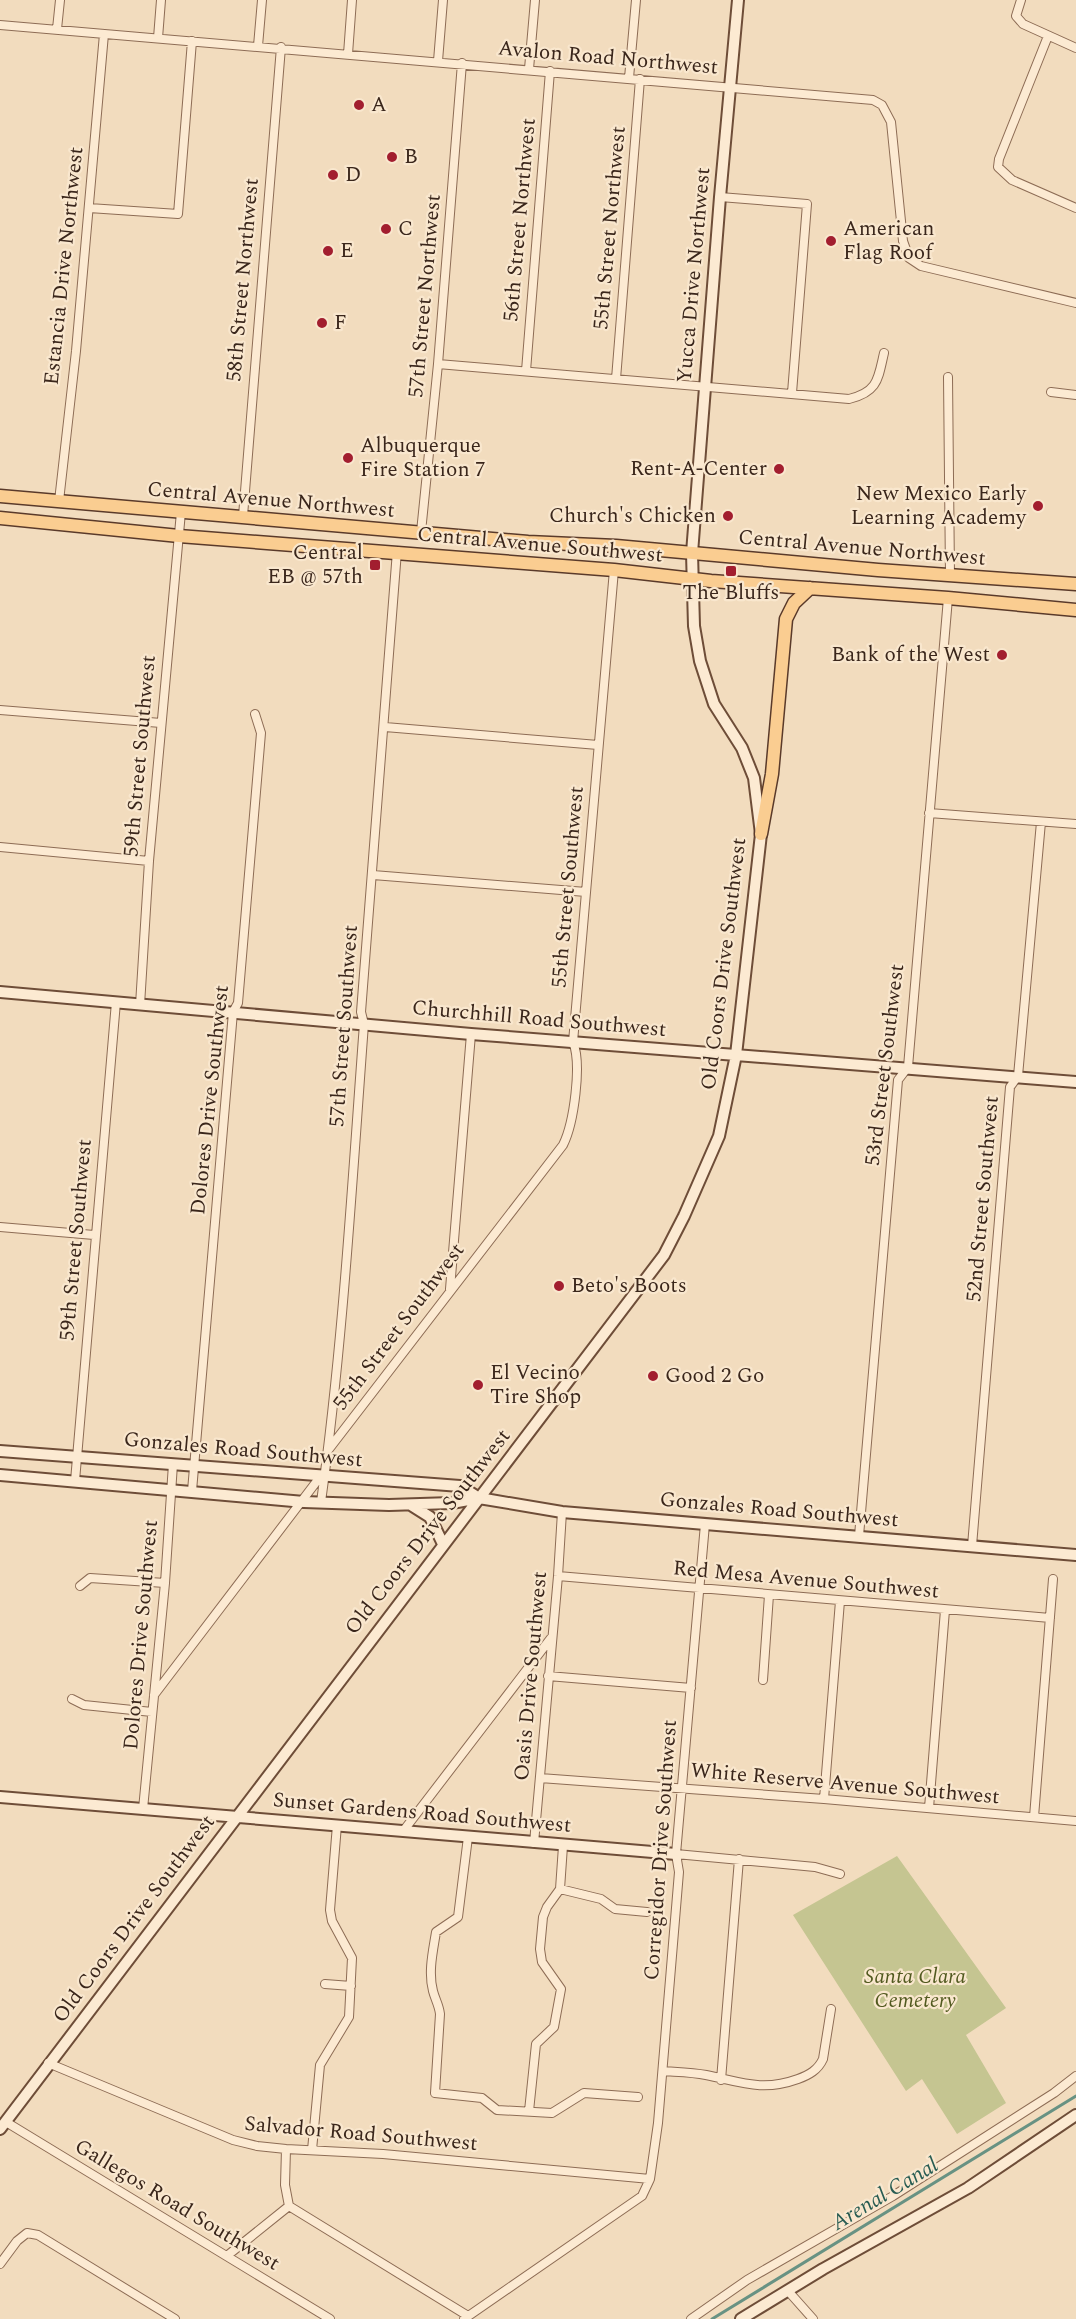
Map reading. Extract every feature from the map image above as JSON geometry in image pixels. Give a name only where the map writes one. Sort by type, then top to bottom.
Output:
[{"type":"main road","name":"Central Avenue Northwest","points":[[0,496],[528,542],[616,546],[950,576],[1076,584]]},
{"type":"main road","name":"Central Avenue Southwest","points":[[0,518],[179,536],[398,551],[693,579],[1076,610]]},
{"type":"main road","points":[[761,834],[772,774],[786,620],[794,603],[810,588]]},
{"type":"street","points":[[57,29],[60,0]]},
{"type":"street","points":[[158,38],[161,0]]},
{"type":"street","points":[[258,46],[262,0]]},
{"type":"street","points":[[348,54],[352,0]]},
{"type":"street","points":[[438,61],[443,0]]},
{"type":"street","points":[[529,69],[536,0]]},
{"type":"street","points":[[629,78],[636,0]]},
{"type":"street","name":"Yucca Drive Northwest","points":[[692,553],[738,0]]},
{"type":"street","points":[[1021,0],[1016,16],[1023,24],[1076,48]]},
{"type":"street","name":"Avalon Road Northwest","points":[[0,25],[860,97],[882,105],[891,122],[903,241],[909,258],[921,266],[1076,303]]},
{"type":"street","name":"Estancia Drive Northwest","points":[[59,501],[76,351],[104,34]]},
{"type":"street","points":[[1048,36],[999,159],[998,167],[1012,180],[1076,208]]},
{"type":"street","points":[[89,208],[178,214],[192,41]]},
{"type":"street","name":"58th Street Northwest","points":[[243,516],[281,47]]},
{"type":"street","name":"57th Street Northwest","points":[[421,532],[438,364],[462,63]]},
{"type":"street","name":"56th Street Northwest","points":[[526,371],[550,71]]},
{"type":"street","name":"55th Street Northwest","points":[[616,379],[640,79]]},
{"type":"street","points":[[720,197],[807,204],[792,393]]},
{"type":"street","points":[[438,364],[849,399],[863,395],[878,380],[884,353]]},
{"type":"street","points":[[948,377],[950,576]]},
{"type":"street","points":[[1051,392],[1076,395]]},
{"type":"street","name":"59th Street Southwest","points":[[140,1005],[149,861],[181,512]]},
{"type":"street","name":"57th Street Southwest","points":[[321,1502],[322,1477],[329,1449],[364,1024],[361,1012],[398,551]]},
{"type":"street","name":"Old Coors Drive Southwest","points":[[3,2126],[48,2063],[664,1255],[718,1136],[736,1055],[761,834],[754,778],[742,748],[714,704],[700,661],[694,626],[692,553]]},
{"type":"street","name":"55th Street Southwest","points":[[329,1449],[563,1145],[568,1134],[572,1118],[578,1054],[573,1042],[614,570]]},
{"type":"street","name":"53rd Street Southwest","points":[[859,1536],[898,1080],[908,1067],[948,598]]},
{"type":"street","points":[[0,710],[161,723]]},
{"type":"street","name":"Dolores Drive Southwest","points":[[192,1491],[233,1012],[238,1003],[261,733],[255,714]]},
{"type":"street","points":[[385,727],[598,745]]},
{"type":"street","points":[[929,813],[1076,824]]},
{"type":"street","name":"52nd Street Southwest","points":[[972,1546],[1010,1087],[1018,1076],[1041,822]]},
{"type":"street","points":[[0,847],[149,861]]},
{"type":"street","points":[[373,875],[586,892]]},
{"type":"street","name":"Churchhill Road Southwest","points":[[0,992],[471,1034],[1076,1082]]},
{"type":"street","name":"59th Street Southwest","points":[[75,1481],[94,1235],[116,1002]]},
{"type":"street","points":[[450,1289],[471,1034]]},
{"type":"street","points":[[0,1227],[94,1235]]},
{"type":"street","name":"Gonzales Road Southwest","points":[[0,1451],[460,1486],[479,1498]]},
{"type":"street","name":"Dolores Drive Southwest","points":[[143,1809],[165,1583],[173,1464]]},
{"type":"street","name":"Gonzales Road Southwest","points":[[0,1475],[304,1502],[411,1504],[479,1498],[562,1512],[1076,1555]]},
{"type":"street","points":[[154,1696],[322,1477]]},
{"type":"street","points":[[411,1504],[430,1517],[443,1544]]},
{"type":"street","name":"Oasis Drive Southwest","points":[[534,1843],[562,1512]]},
{"type":"street","name":"Corregidor Drive Southwest","points":[[650,2179],[663,2071],[680,1872],[676,1854],[705,1524]]},
{"type":"street","name":"Red Mesa Avenue Southwest","points":[[558,1576],[1050,1618]]},
{"type":"street","points":[[80,1586],[90,1578],[165,1583]]},
{"type":"street","points":[[1034,1817],[1053,1579]]},
{"type":"street","points":[[763,1680],[769,1595]]},
{"type":"street","points":[[824,1799],[840,1601]]},
{"type":"street","points":[[929,1808],[945,1610]]},
{"type":"street","points":[[404,1830],[552,1636]]},
{"type":"street","points":[[548,1676],[691,1688]]},
{"type":"street","points":[[72,1699],[84,1705],[152,1712]]},
{"type":"street","name":"White Reserve Avenue Southwest","points":[[540,1778],[1076,1821]]},
{"type":"street","name":"Sunset Gardens Road Southwest","points":[[0,1797],[739,1859],[815,1867],[840,1874]]},
{"type":"street","points":[[312,2150],[320,2066],[349,2017],[352,1958],[332,1921],[330,1910],[338,1825]]},
{"type":"street","points":[[468,1837],[458,1917],[436,1932],[431,1969],[433,1990],[439,2003],[440,2014],[435,2093],[482,2098],[497,2110],[552,2113],[584,2092],[638,2097]]},
{"type":"street","points":[[529,2111],[536,2044],[554,2026],[561,1989],[542,1962],[540,1949],[543,1917],[547,1907],[560,1890],[563,1846]]},
{"type":"street","points":[[721,2080],[739,1859]]},
{"type":"street","points":[[560,1890],[601,1899],[615,1909],[647,1912]]},
{"type":"street","points":[[325,1984],[351,1986]]},
{"type":"street","points":[[663,2071],[706,2075],[721,2080],[761,2086],[781,2085],[808,2075],[820,2067],[831,2009]]},
{"type":"street","name":"Salvador Road Southwest","points":[[48,2063],[233,2140],[257,2146],[383,2154],[650,2179]]},
{"type":"street","points":[[691,2319],[747,2280],[893,2196],[1054,2093],[1076,2076]]},
{"type":"street","points":[[741,2319],[789,2292],[823,2269],[968,2188],[1076,2115]]},
{"type":"street","name":"Gallegos Road Southwest","points":[[3,2126],[228,2255],[330,2319]]},
{"type":"street","points":[[286,2149],[285,2186],[289,2206],[466,2317],[642,2196],[650,2179]]},
{"type":"street","points":[[228,2255],[289,2206]]},
{"type":"street","points":[[0,2264],[17,2241],[27,2233],[38,2235],[175,2319]]},
{"type":"street","points":[[789,2292],[813,2319]]},
{"type":"green space","name":"Santa Clara Cemetery","points":[[897,1856],[1006,2008],[966,2035],[1006,2103],[957,2134],[922,2079],[906,2091],[793,1915]]},
{"type":"waterway","name":"Arenal Canal","points":[[712,2319],[1076,2096]]},
{"type":"place","name":"A","points":[[359,105]]},
{"type":"place","name":"B","points":[[392,157]]},
{"type":"place","name":"D","points":[[333,175]]},
{"type":"place","name":"C","points":[[386,229]]},
{"type":"place","name":"American Flag Roof","points":[[831,241]]},
{"type":"place","name":"E","points":[[328,251]]},
{"type":"place","name":"F","points":[[322,323]]},
{"type":"place","name":"Albuquerque Fire Station 7","points":[[348,458]]},
{"type":"place","name":"Rent-A-Center","points":[[779,469]]},
{"type":"place","name":"New Mexico Early Learning Academy","points":[[1038,506]]},
{"type":"place","name":"Church's Chicken","points":[[728,516]]},
{"type":"place","name":"Central EB @ 57th","points":[[375,565]]},
{"type":"place","name":"The Bluffs","points":[[731,571]]},
{"type":"place","name":"Bank of the West","points":[[1002,655]]},
{"type":"place","name":"Beto's Boots","points":[[559,1286]]},
{"type":"place","name":"Good 2 Go","points":[[653,1376]]},
{"type":"place","name":"El Vecino Tire Shop","points":[[478,1385]]}]
